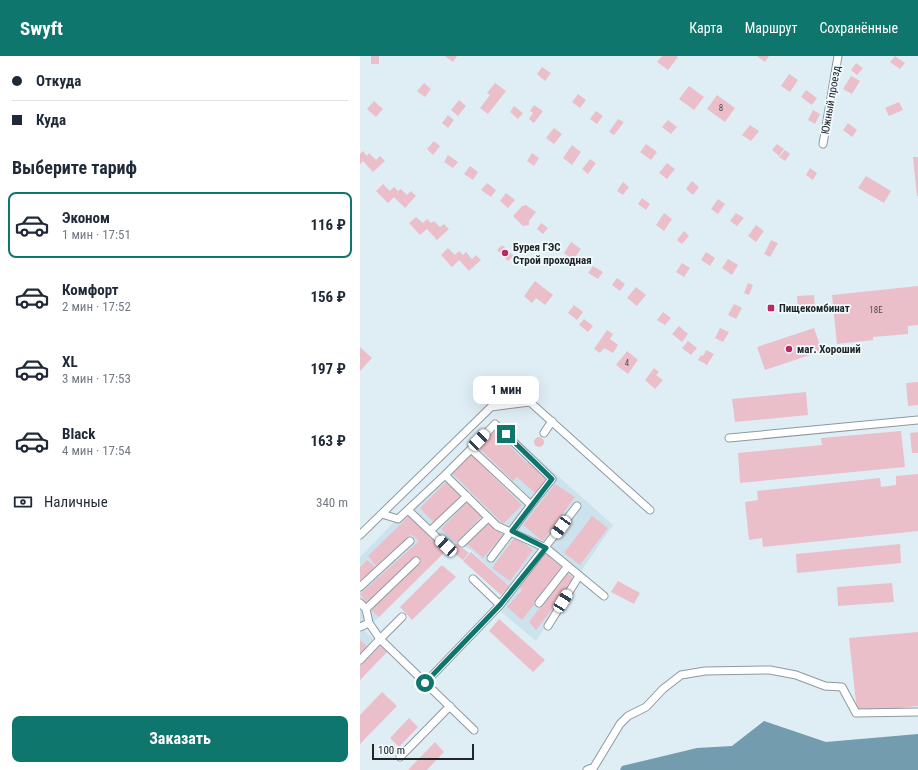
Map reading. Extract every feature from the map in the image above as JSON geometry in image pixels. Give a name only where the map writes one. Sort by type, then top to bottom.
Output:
[{"type":"street","name":"Южный проезд","points":[[824,144],[838,56]]},
{"type":"street","points":[[360,535],[492,407],[530,402],[650,510]]},
{"type":"street","points":[[729,438],[918,420]]},
{"type":"street","points":[[544,433],[552,421]]},
{"type":"street","points":[[382,514],[398,519],[445,475],[495,424],[552,479],[491,558]]},
{"type":"street","points":[[471,449],[531,505]]},
{"type":"street","points":[[445,475],[497,526],[512,531],[546,548],[604,596]]},
{"type":"street","points":[[430,531],[467,496]]},
{"type":"street","points":[[425,683],[500,605],[546,548],[577,506]]},
{"type":"street","points":[[408,510],[446,546]]},
{"type":"street","points":[[462,543],[488,518]]},
{"type":"street","points":[[360,587],[410,541]]},
{"type":"street","points":[[366,609],[416,561]]},
{"type":"street","points":[[539,602],[568,566]]},
{"type":"street","points":[[548,626],[579,576]]},
{"type":"street","points":[[473,579],[500,605]]},
{"type":"street","points":[[360,603],[366,609],[369,623],[380,639],[474,730]]},
{"type":"street","points":[[360,660],[402,617]]},
{"type":"street","points":[[360,627],[369,623]]},
{"type":"street","points":[[587,770],[594,767],[620,724],[628,716],[646,707],[670,682],[681,675],[691,672],[752,669],[796,675],[825,686],[842,687],[856,713],[918,712]]},
{"type":"street","points":[[400,757],[450,706]]},
{"type":"shaded area","points":[[494,419],[613,525],[575,580],[536,641],[499,610],[509,586],[471,550],[454,542],[365,631],[387,652],[360,680],[360,557]]},
{"type":"water","points":[[764,721],[826,742],[918,734],[918,770],[620,770],[622,766],[697,748],[732,746]]},
{"type":"building","points":[[371,56],[379,56],[379,64],[371,64]]},
{"type":"building","points":[[445,56],[457,56],[453,62]]},
{"type":"building","points":[[662,56],[678,57],[668,70],[657,62]]},
{"type":"building","points":[[757,56],[769,56],[765,62]]},
{"type":"building","points":[[895,56],[905,63],[900,69],[890,62]]},
{"type":"building","points":[[856,63],[863,68],[857,75],[851,70]]},
{"type":"building","points":[[542,67],[551,73],[545,81],[537,74]]},
{"type":"building","points":[[789,74],[798,80],[790,92],[781,86]]},
{"type":"building","points":[[851,76],[860,81],[852,94],[843,89]]},
{"type":"building","points":[[424,83],[431,89],[425,97],[417,91]]},
{"type":"building","points":[[495,83],[506,91],[488,114],[480,108],[490,95],[487,93]]},
{"type":"building","points":[[689,86],[704,97],[694,110],[679,99]]},
{"type":"building","points":[[806,90],[817,98],[812,105],[801,97]]},
{"type":"building","points":[[578,94],[586,100],[580,108],[572,102]]},
{"type":"building","points":[[717,95],[735,108],[725,122],[707,109]]},
{"type":"building","points":[[459,100],[466,106],[458,116],[451,110]]},
{"type":"building","points":[[374,101],[383,109],[376,117],[367,109]]},
{"type":"building","points":[[899,102],[903,110],[889,116],[885,108]]},
{"type":"building","points":[[534,105],[543,111],[534,123],[529,119],[533,113],[530,111]]},
{"type":"building","points":[[514,106],[523,113],[518,119],[510,112]]},
{"type":"building","points":[[813,110],[820,114],[815,124],[808,120]]},
{"type":"building","points":[[596,111],[603,116],[597,124],[590,119]]},
{"type":"building","points":[[448,115],[454,120],[448,128],[442,123]]},
{"type":"building","points":[[618,119],[624,122],[614,135],[609,132]]},
{"type":"building","points":[[668,120],[677,127],[671,134],[662,127]]},
{"type":"building","points":[[848,123],[857,130],[852,137],[843,130]]},
{"type":"building","points":[[750,125],[759,131],[751,141],[742,135]]},
{"type":"building","points":[[554,128],[562,134],[554,144],[546,138]]},
{"type":"building","points":[[434,141],[440,146],[433,155],[427,149]]},
{"type":"building","points":[[646,144],[657,152],[651,160],[640,152]]},
{"type":"building","points":[[777,144],[784,149],[779,156],[772,150]]},
{"type":"building","points":[[572,145],[581,152],[572,165],[563,158]]},
{"type":"building","points":[[785,150],[790,154],[785,161],[779,157]]},
{"type":"building","points":[[363,151],[367,156],[369,153],[376,160],[380,156],[385,161],[373,172],[363,161],[360,164],[360,154]]},
{"type":"building","points":[[532,153],[539,158],[534,166],[527,161]]},
{"type":"building","points":[[448,155],[458,162],[453,168],[444,162]]},
{"type":"building","points":[[913,157],[918,157],[918,196],[917,196]]},
{"type":"building","points":[[590,159],[596,163],[588,174],[582,169]]},
{"type":"building","points":[[667,163],[675,169],[667,179],[659,173]]},
{"type":"building","points":[[470,166],[478,172],[473,180],[464,174]]},
{"type":"building","points":[[810,168],[817,173],[813,180],[806,175]]},
{"type":"building","points":[[866,176],[891,191],[884,203],[858,188]]},
{"type":"building","points":[[692,181],[699,187],[693,195],[686,189]]},
{"type":"building","points":[[623,182],[629,187],[623,195],[617,191]]},
{"type":"building","points":[[487,183],[496,190],[491,197],[481,190]]},
{"type":"building","points":[[383,184],[390,191],[394,187],[398,191],[401,189],[407,195],[411,191],[416,196],[405,208],[394,197],[388,203],[376,191]]},
{"type":"building","points":[[506,193],[515,200],[508,208],[500,201]]},
{"type":"building","points":[[642,198],[650,204],[646,210],[638,204]]},
{"type":"building","points":[[718,199],[725,204],[718,214],[711,209]]},
{"type":"building","points":[[526,205],[536,212],[529,221],[529,225],[523,226],[513,216],[522,206]]},
{"type":"building","points":[[664,213],[672,219],[664,231],[656,225]]},
{"type":"building","points":[[736,213],[744,218],[737,226],[730,221]]},
{"type":"building","points":[[416,217],[423,223],[427,219],[431,223],[434,221],[440,227],[444,224],[449,229],[437,240],[427,229],[420,235],[409,223]]},
{"type":"building","points":[[541,223],[548,228],[543,234],[537,229]]},
{"type":"building","points":[[756,225],[764,231],[756,242],[748,236]]},
{"type":"building","points":[[684,231],[689,236],[682,244],[677,240]]},
{"type":"building","points":[[771,240],[778,243],[770,257],[764,254]]},
{"type":"building","points":[[571,242],[581,249],[573,260],[564,253]]},
{"type":"building","name":"Бурея ГЭС Строй проходная","points":[[502,245],[514,256],[508,261],[497,250]]},
{"type":"building","points":[[448,248],[455,255],[459,251],[463,255],[466,252],[472,259],[476,255],[481,260],[469,271],[459,260],[452,267],[441,255]]},
{"type":"building","points":[[706,252],[715,258],[710,266],[701,260]]},
{"type":"building","points":[[728,259],[738,265],[732,275],[722,268]]},
{"type":"building","points":[[682,263],[690,268],[684,277],[676,272]]},
{"type":"building","points":[[593,266],[603,272],[598,279],[588,273]]},
{"type":"building","points":[[617,278],[625,284],[620,291],[612,285]]},
{"type":"building","points":[[535,281],[553,295],[545,305],[536,298],[532,303],[524,296]]},
{"type":"building","points":[[748,283],[753,285],[749,295],[744,293]]},
{"type":"building","points":[[918,286],[918,325],[908,326],[908,334],[873,337],[873,340],[837,344],[832,295]]},
{"type":"building","points":[[636,287],[646,295],[637,306],[627,298]]},
{"type":"building","points":[[814,295],[815,309],[798,310],[797,296]]},
{"type":"building","points":[[734,304],[742,308],[736,319],[728,315]]},
{"type":"building","points":[[574,305],[583,312],[577,320],[568,313]]},
{"type":"building","points":[[663,312],[671,318],[665,325],[657,320]]},
{"type":"building","points":[[584,319],[593,326],[588,332],[579,325]]},
{"type":"building","points":[[679,326],[688,334],[682,342],[672,334]]},
{"type":"building","points":[[720,328],[729,332],[723,342],[715,338]]},
{"type":"building","name":"маг. Хороший","points":[[814,328],[822,351],[765,370],[757,347]]},
{"type":"building","points":[[607,330],[613,334],[610,339],[618,345],[613,353],[604,348],[600,353],[594,349]]},
{"type":"building","points":[[688,341],[697,348],[691,355],[682,348]]},
{"type":"building","points":[[360,347],[372,358],[360,371]]},
{"type":"building","points":[[706,350],[714,354],[707,365],[698,360],[701,355],[703,356]]},
{"type":"building","points":[[627,351],[638,360],[628,374],[616,365]]},
{"type":"building","points":[[654,368],[659,372],[656,375],[663,380],[655,389],[645,380]]},
{"type":"building","points":[[918,382],[918,405],[908,406],[906,383]]},
{"type":"building","points":[[806,392],[808,415],[735,422],[732,399]]},
{"type":"building","points":[[492,429],[527,463],[530,460],[549,479],[535,493],[517,477],[513,481],[476,445]]},
{"type":"building","points":[[901,431],[905,467],[740,483],[738,453],[822,445],[821,438]]},
{"type":"building","points":[[918,432],[918,453],[912,453],[910,433]]},
{"type":"building","points":[[537,437],[541,437],[543,438],[543,446],[537,447],[534,444],[534,440]]},
{"type":"building","points":[[470,453],[522,505],[503,524],[451,472]]},
{"type":"building","points":[[918,474],[918,531],[763,547],[762,538],[749,540],[745,502],[758,500],[757,491],[880,478],[881,487],[896,485],[896,476]]},
{"type":"building","points":[[447,481],[462,497],[434,523],[420,508]]},
{"type":"building","points":[[555,484],[575,497],[543,541],[523,525]]},
{"type":"building","points":[[467,502],[482,516],[456,543],[441,529]]},
{"type":"building","points":[[409,516],[445,552],[379,617],[371,610],[421,561],[416,556],[367,603],[360,594],[419,541],[411,534],[377,567],[368,556]]},
{"type":"building","points":[[592,516],[608,528],[580,565],[564,553]]},
{"type":"building","points":[[488,521],[503,535],[483,558],[467,544]]},
{"type":"building","points":[[515,537],[533,550],[510,581],[492,568]]},
{"type":"building","points":[[456,543],[469,553],[463,560],[450,550]]},
{"type":"building","points":[[900,544],[901,563],[797,573],[796,554]]},
{"type":"building","points":[[471,552],[509,586],[501,595],[463,561]]},
{"type":"building","points":[[545,553],[563,568],[522,620],[507,607],[522,590],[519,586]]},
{"type":"building","points":[[367,560],[377,568],[360,585],[360,567]]},
{"type":"building","points":[[442,565],[456,577],[412,620],[400,607]]},
{"type":"building","points":[[567,572],[575,580],[536,630],[529,622]]},
{"type":"building","points":[[618,581],[640,593],[634,604],[611,592]]},
{"type":"building","points":[[892,583],[894,602],[838,606],[837,587]]},
{"type":"building","points":[[499,619],[545,660],[533,672],[489,631]]},
{"type":"building","points":[[918,632],[918,706],[857,712],[849,638]]},
{"type":"building","points":[[360,640],[367,646],[360,654]]},
{"type":"building","points":[[378,644],[387,652],[360,680],[360,663]]},
{"type":"building","points":[[382,692],[397,706],[360,744],[360,715]]},
{"type":"building","points":[[409,718],[418,727],[399,747],[390,738]]},
{"type":"building","points":[[435,742],[444,752],[427,770],[408,770]]},
{"type":"place","name":"Бурея ГЭС Строй проходная","points":[[505,253]]},
{"type":"place","name":"Пищекомбинат","points":[[771,308]]},
{"type":"place","name":"маг. Хороший","points":[[789,349]]},
{"type":"route","points":[[425,683],[500,605],[546,548],[512,531],[552,479],[506,434]]}]
